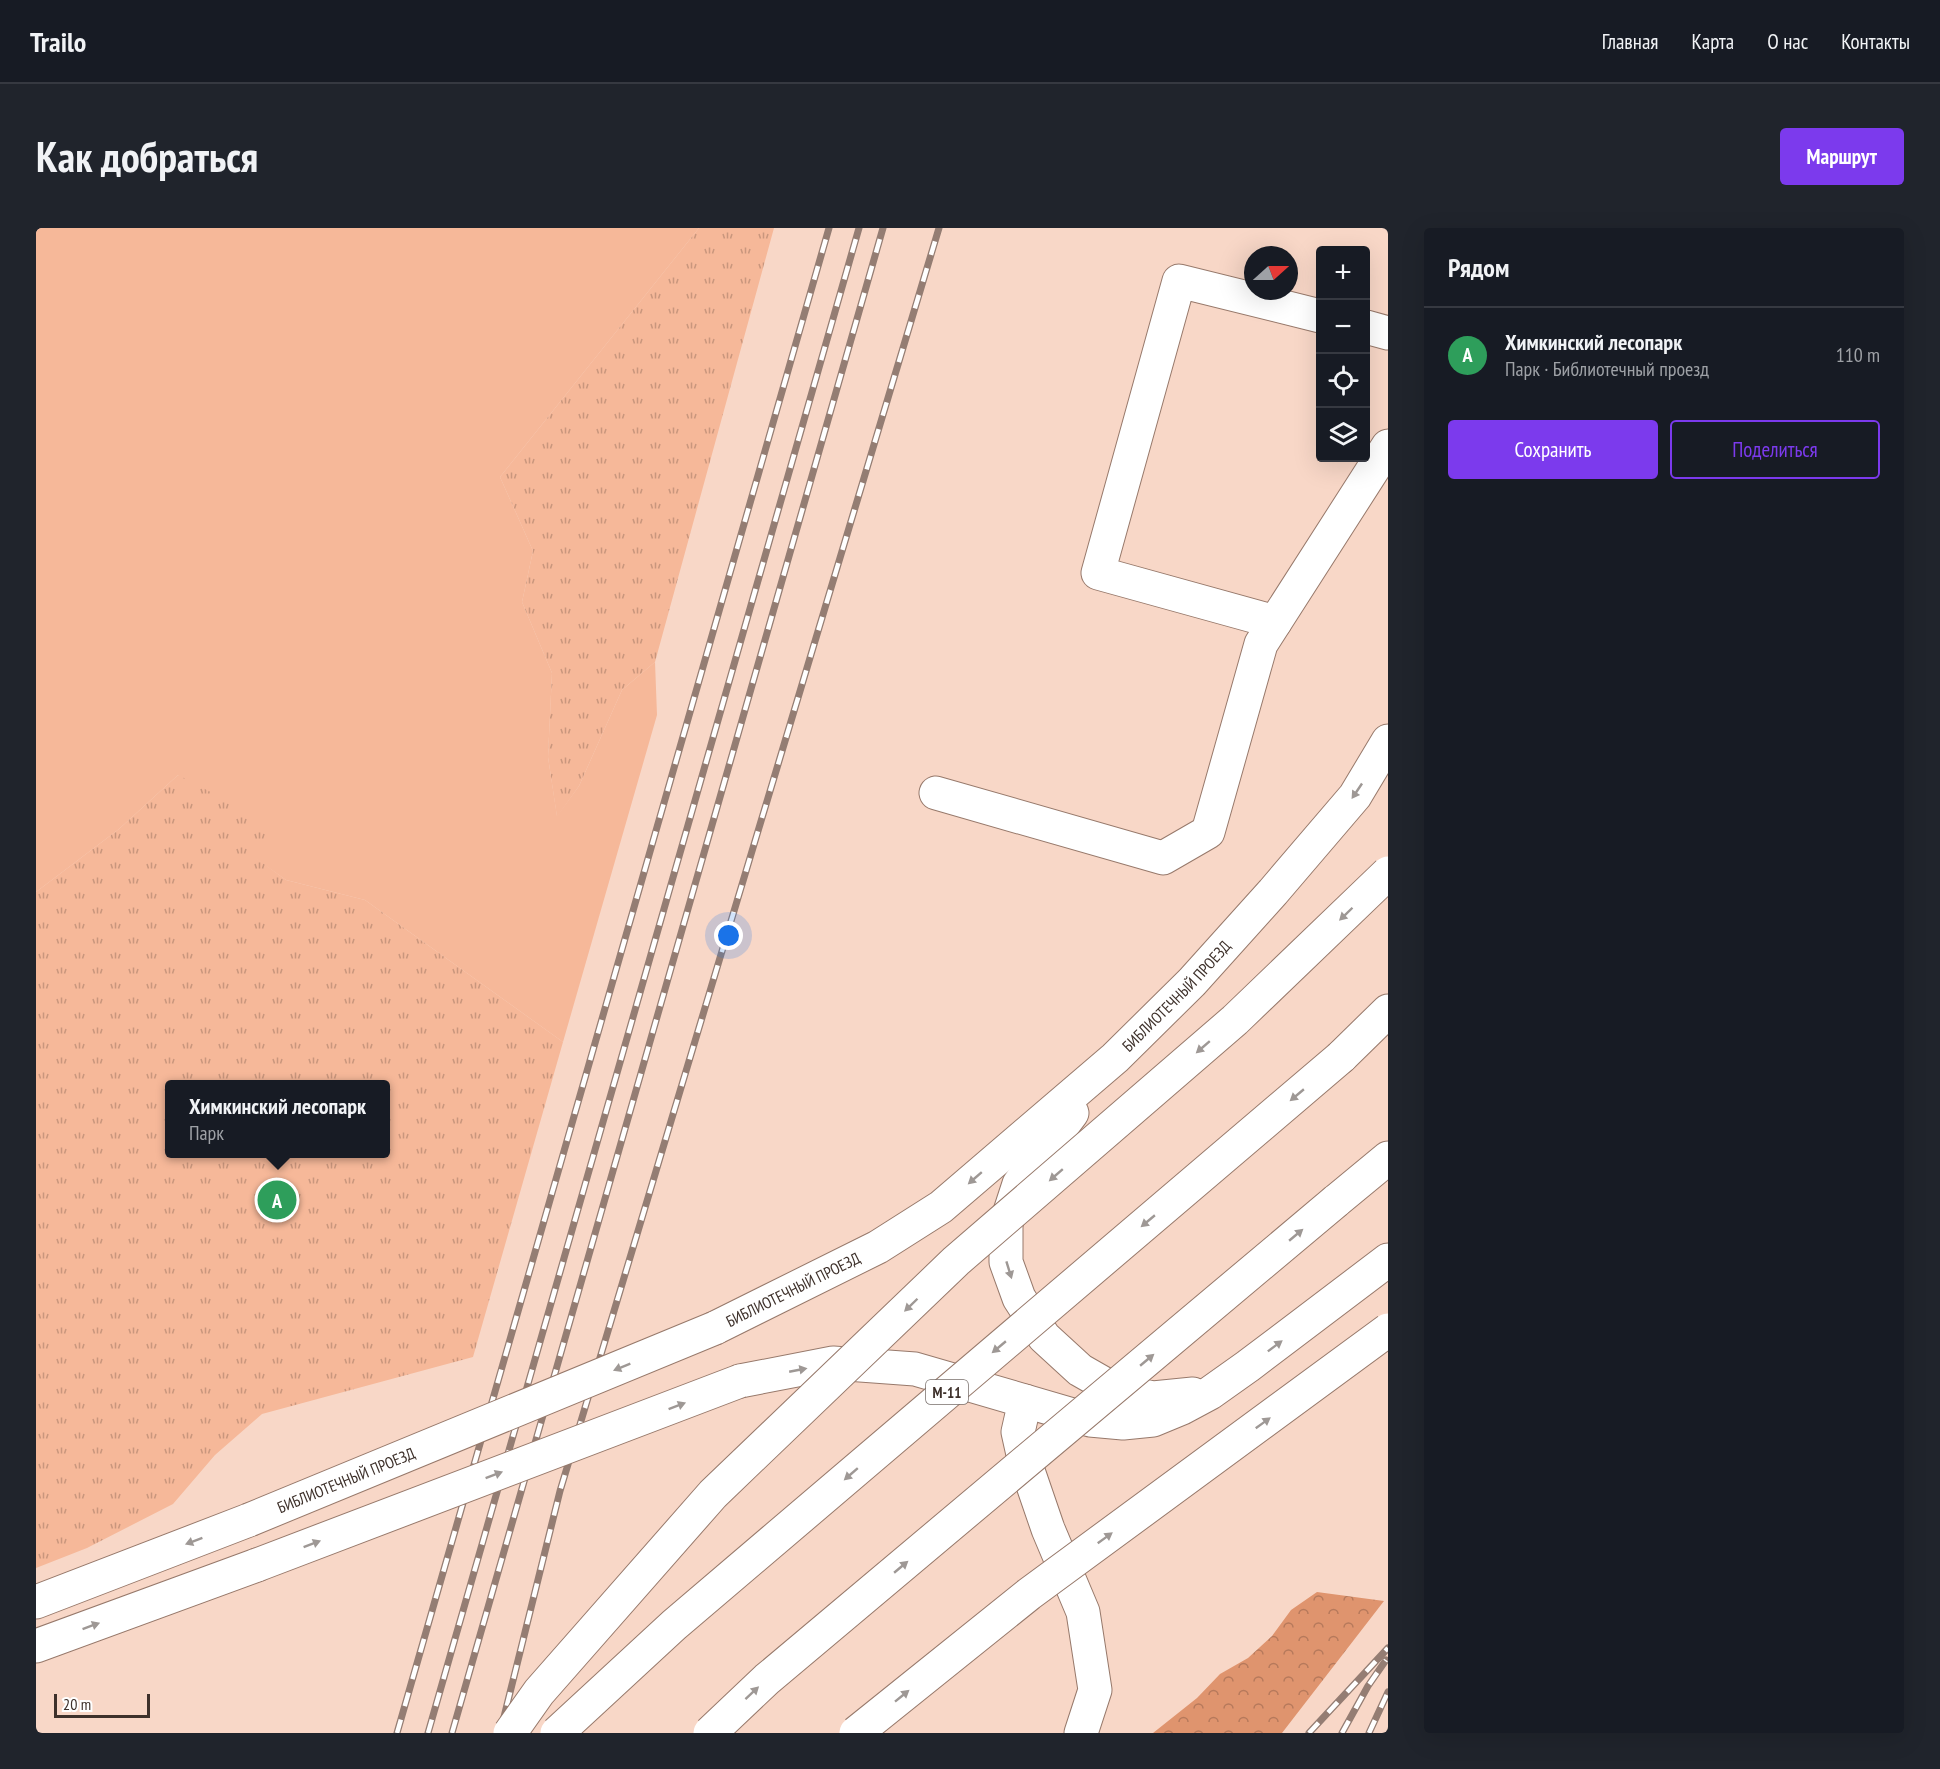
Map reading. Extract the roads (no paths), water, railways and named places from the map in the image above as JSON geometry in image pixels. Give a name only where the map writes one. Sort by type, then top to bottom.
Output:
[{"type":"main road","points":[[1275,622],[1098,573],[1179,281],[1316,315]]},
{"type":"main road","points":[[1370,328],[1388,333]]},
{"type":"main road","points":[[936,793],[1163,858],[1208,832],[1261,644],[1388,446]]},
{"type":"main road","name":"БИБЛИОТЕЧНЫЙ ПРОЕЗД","points":[[36,1602],[249,1520],[715,1329],[878,1247],[941,1208],[1115,1058],[1192,982],[1355,796],[1388,741]]},
{"type":"main road","points":[[510,1733],[539,1692],[713,1494],[956,1261],[1235,1020],[1388,873]]},
{"type":"main road","points":[[1341,1057],[1388,1011]]},
{"type":"main road","points":[[1341,1057],[1388,1021]]},
{"type":"main road","name":"М-11","points":[[557,1733],[674,1625],[1341,1057]]},
{"type":"main road","points":[[1115,1058],[1018,1184],[1005,1224],[1006,1262],[1018,1298],[1044,1337],[1080,1370],[1114,1390],[1153,1398],[1210,1393]]},
{"type":"main road","points":[[710,1733],[767,1679],[1388,1158]]},
{"type":"main road","points":[[1336,1201],[1388,1168]]},
{"type":"main road","points":[[36,1646],[257,1565],[740,1381],[833,1363],[915,1369],[1090,1420],[1123,1423],[1153,1420],[1210,1393],[1388,1260]]},
{"type":"main road","points":[[856,1733],[1029,1594],[1388,1330]]},
{"type":"main road","points":[[1025,1401],[1018,1432],[1024,1459],[1048,1529],[1083,1612],[1095,1690],[1081,1733]]},
{"type":"railway","points":[[397,1733],[829,228]]},
{"type":"railway","points":[[428,1733],[859,228]]},
{"type":"railway","points":[[452,1733],[883,228]]},
{"type":"railway","points":[[500,1733],[560,1491],[939,228]]},
{"type":"railway","points":[[1309,1733],[1388,1648]]},
{"type":"railway","points":[[1342,1733],[1368,1686],[1386,1660]]},
{"type":"railway","points":[[1369,1733],[1388,1692]]},
{"type":"place","name":"Химкинский лесопарк","points":[[277,1200]]}]
